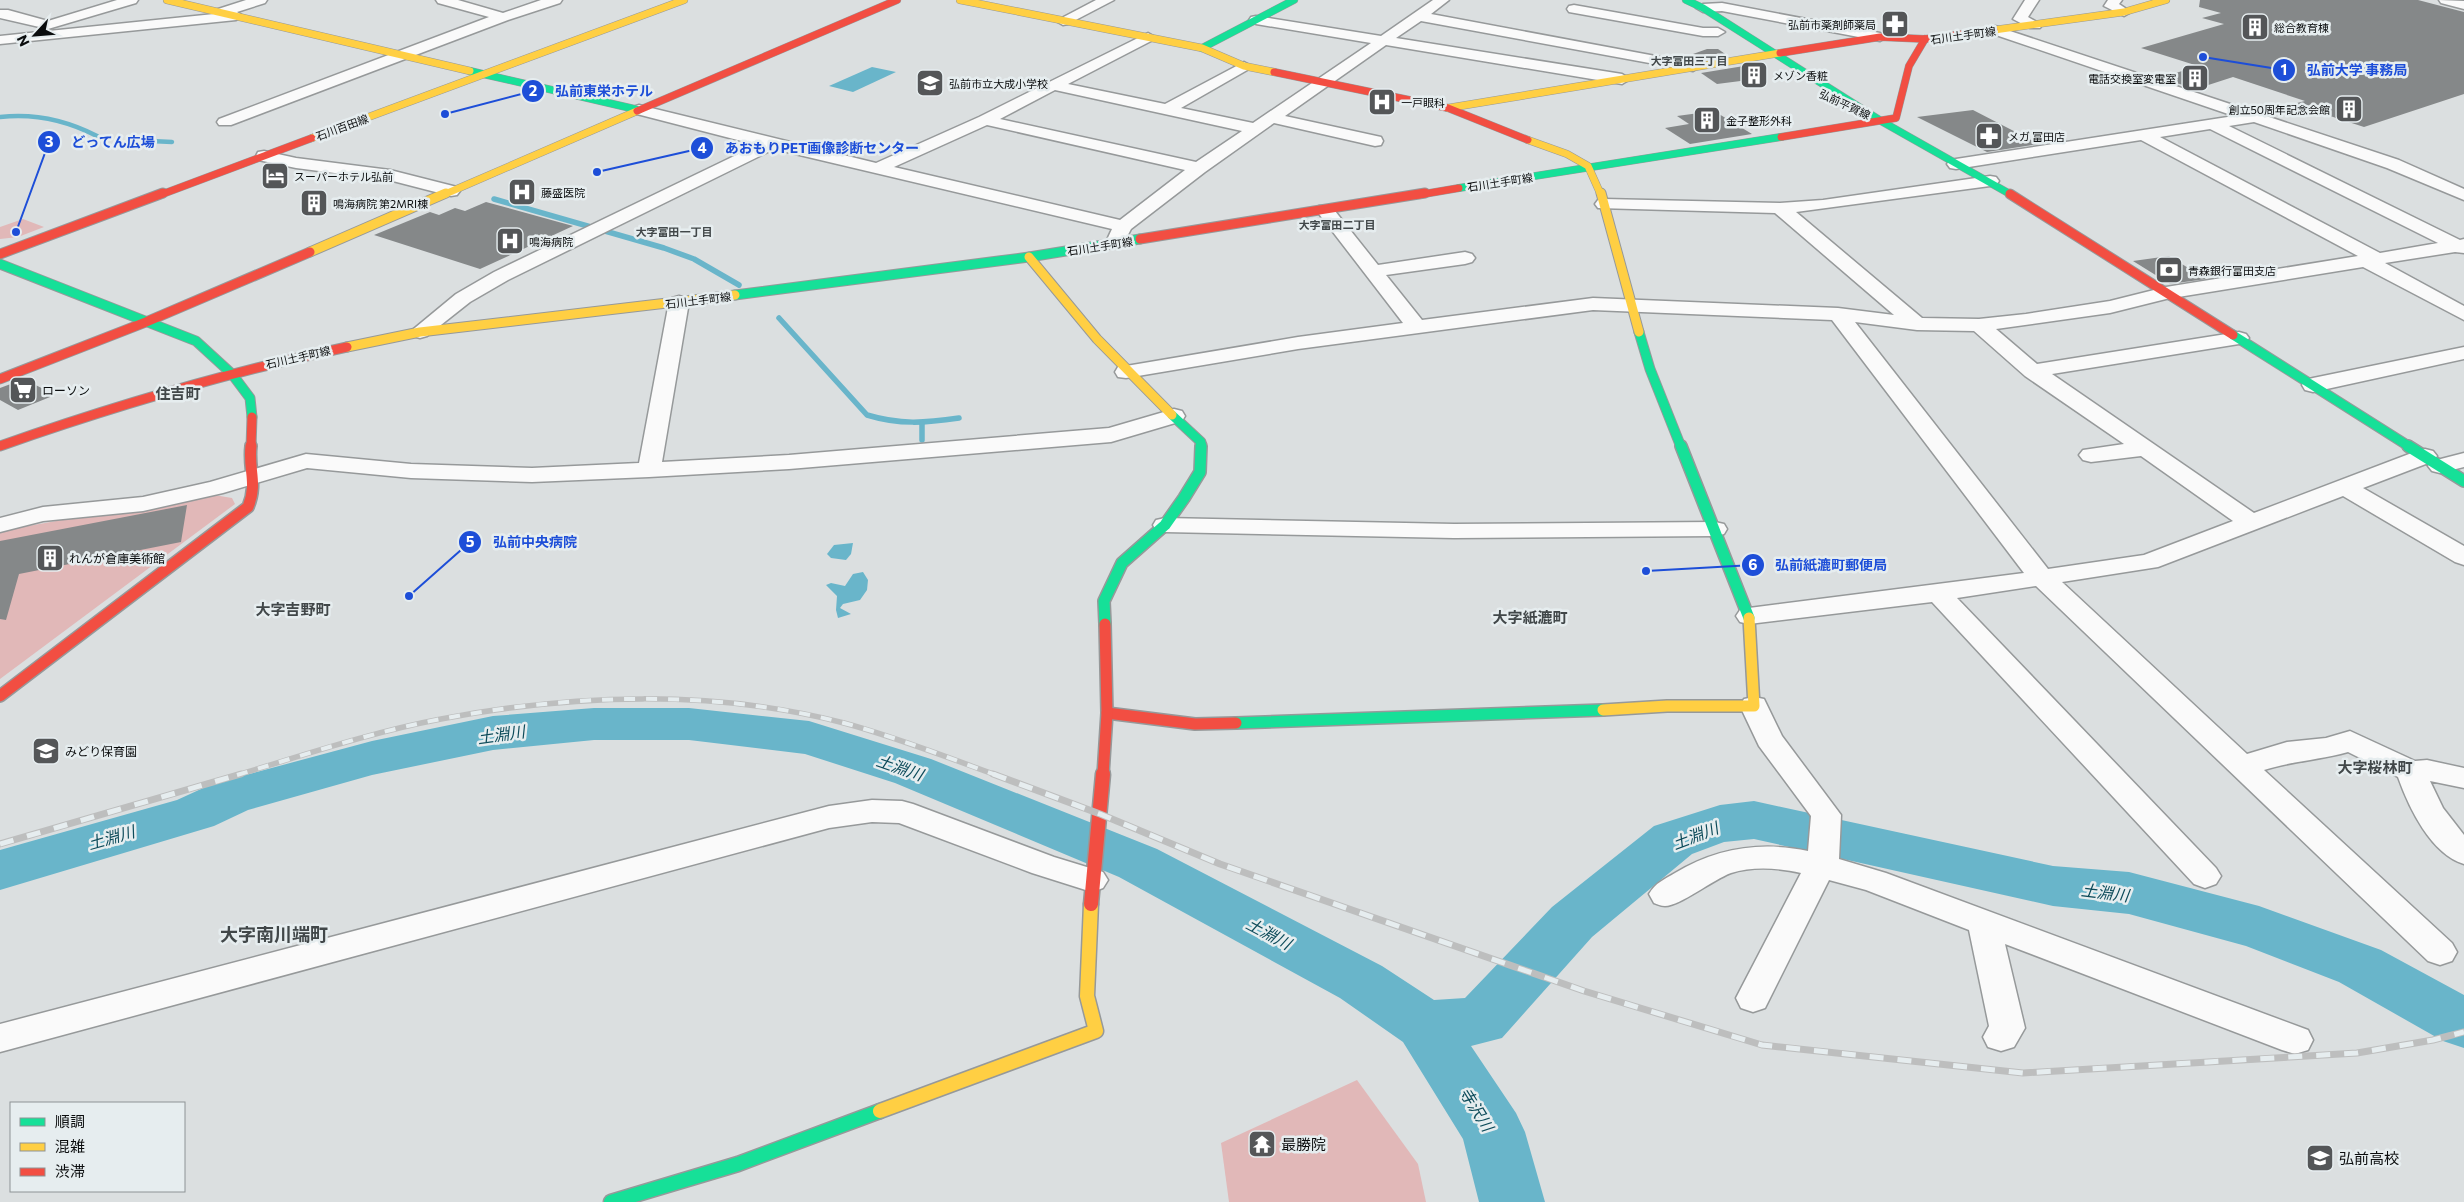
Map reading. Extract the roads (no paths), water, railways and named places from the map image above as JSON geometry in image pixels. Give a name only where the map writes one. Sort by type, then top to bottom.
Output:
[{"type":"street","points":[[48,24],[131,0]]},
{"type":"street","points":[[167,0],[488,73],[772,144],[1123,226]]},
{"type":"street","points":[[220,13],[260,0]]},
{"type":"street","points":[[443,0],[503,16]]},
{"type":"street","points":[[225,122],[503,16],[554,0]]},
{"type":"street","name":"石川百田線","points":[[0,254],[684,0]]},
{"type":"street","points":[[0,379],[146,322],[897,0]]},
{"type":"street","points":[[960,0],[1202,48],[1244,66],[1448,108],[1581,161],[1590,168],[1604,204],[1630,305],[1650,369],[1749,616],[1754,706],[1769,739],[1826,814],[1822,863],[1753,998]]},
{"type":"street","points":[[1063,21],[1107,0]]},
{"type":"street","points":[[1202,48],[1294,0]]},
{"type":"street","points":[[1114,244],[1123,226],[1199,168],[1442,0]]},
{"type":"street","points":[[2032,0],[2020,19],[2035,25]]},
{"type":"street","points":[[2114,0],[2111,6],[2124,12]]},
{"type":"street","name":"石川土手町線","points":[[64,424],[232,374],[305,355],[420,332],[679,302],[1029,257],[1896,118],[1909,63],[1915,51],[1925,39],[2124,12],[2166,0]]},
{"type":"street","points":[[2446,0],[2464,5]]},
{"type":"street","name":"弘前平賀線","points":[[1682,4],[1704,8],[1881,121]]},
{"type":"street","name":"弘前平賀線","points":[[1682,4],[1722,35]]},
{"type":"street","points":[[1704,8],[1722,7],[1880,37],[1925,39]]},
{"type":"street","points":[[1574,9],[1722,35]]},
{"type":"street","points":[[0,14],[8,14],[78,33]]},
{"type":"street","points":[[0,40],[236,16]]},
{"type":"street","points":[[1418,16],[1693,67]]},
{"type":"street","points":[[1256,20],[1622,79]]},
{"type":"street","points":[[1995,30],[2393,164],[2464,195]]},
{"type":"street","points":[[879,168],[985,120],[1148,37]]},
{"type":"street","points":[[1448,108],[1880,37]]},
{"type":"street","name":"弘前平賀線","points":[[1741,46],[1842,106],[1881,121]]},
{"type":"street","points":[[1168,109],[1244,66]]},
{"type":"street","points":[[1053,85],[1256,129]]},
{"type":"street","points":[[1956,164],[2256,117]]},
{"type":"street","points":[[1272,118],[1375,141]]},
{"type":"street","points":[[985,120],[1199,168]]},
{"type":"street","points":[[1881,121],[1956,164],[1990,181],[2464,482]]},
{"type":"street","points":[[2212,124],[2462,247]]},
{"type":"street","points":[[2144,135],[2372,260],[2464,314]]},
{"type":"street","points":[[420,332],[463,298],[509,272],[772,144]]},
{"type":"street","points":[[264,156],[296,163],[390,175],[451,191]]},
{"type":"street","points":[[1604,204],[1780,208],[1823,205],[1990,181]]},
{"type":"street","points":[[1780,208],[1917,324]]},
{"type":"street","points":[[1325,210],[1418,327]]},
{"type":"street","points":[[1126,372],[1298,343],[1594,304],[1838,314],[1917,324],[1979,325],[2110,307],[2166,293],[2462,247]]},
{"type":"street","points":[[611,1202],[738,1164],[1096,1030],[1087,996],[1092,880],[1100,825],[1107,713],[1104,601],[1122,562],[1165,525],[1200,472],[1201,442],[1126,372],[1074,315],[1029,257]]},
{"type":"street","points":[[1373,271],[1465,258]]},
{"type":"street","points":[[0,264],[196,341],[232,374],[250,398],[253,435],[250,455],[256,491],[248,507],[0,696]]},
{"type":"street","points":[[649,470],[679,302]]},
{"type":"street","points":[[1838,314],[2040,577],[2440,952]]},
{"type":"street","points":[[1979,325],[2033,371],[2252,523]]},
{"type":"street","points":[[2033,371],[2239,338]]},
{"type":"street","points":[[2313,385],[2464,353]]},
{"type":"street","points":[[0,525],[43,514],[143,504],[215,488],[306,461],[410,471],[532,475],[649,470],[789,462],[1093,437],[1111,435],[1174,416]]},
{"type":"street","points":[[0,437],[64,424]]},
{"type":"street","points":[[0,446],[64,424]]},
{"type":"street","points":[[2091,455],[2146,449]]},
{"type":"street","points":[[1749,616],[1938,594],[2040,577],[2149,562],[2346,488],[2433,461],[2464,460]]},
{"type":"street","points":[[2346,488],[2464,557]]},
{"type":"street","points":[[1165,525],[1454,531],[1715,530]]},
{"type":"street","points":[[1938,594],[2204,876]]},
{"type":"street","points":[[1107,713],[1195,724],[1523,714],[1667,706],[1754,706]]},
{"type":"street","points":[[2242,766],[2287,752],[2326,748],[2350,742],[2411,771],[2427,770],[2464,778]]},
{"type":"street","points":[[2411,771],[2418,792],[2444,836],[2464,853]]},
{"type":"street","points":[[0,1038],[829,817],[872,811],[902,812],[1043,865],[1092,880]]},
{"type":"street","points":[[1665,894],[1719,865],[1758,856],[1822,863],[1875,881],[2295,1040]]},
{"type":"street","points":[[1984,923],[2007,1028],[2001,1036]]},
{"type":"water","points":[[872,67],[896,72],[853,92],[829,86]]},
{"type":"water","points":[[853,543],[851,554],[846,560],[831,558],[827,554],[834,545]]},
{"type":"water","points":[[863,572],[868,580],[867,590],[860,600],[843,604],[840,608],[851,614],[838,618],[836,610],[837,596],[826,585],[831,583],[845,586],[853,574]]},
{"type":"waterway","points":[[0,117],[26,116],[50,119],[74,126],[97,136]]},
{"type":"waterway","points":[[151,141],[172,142]]},
{"type":"waterway","points":[[494,199],[664,248],[694,259],[739,285]]},
{"type":"waterway","points":[[779,318],[867,415],[902,422],[959,418]]},
{"type":"waterway","points":[[922,424],[922,440]]},
{"type":"waterway","name":"土淵川","points":[[0,870],[195,813],[230,797],[372,758],[493,733],[594,724],[689,724],[809,738],[913,771],[1138,863],[1361,982],[1424,1025]]},
{"type":"waterway","name":"土淵川","points":[[1424,1025],[1481,1021],[1572,922],[1673,840],[1720,824],[1754,820],[2053,886],[2129,893],[2259,928],[2360,966],[2464,1024]]},
{"type":"waterway","name":"寺沢川","points":[[1424,1025],[1493,1132],[1512,1202]]},
{"type":"railway","points":[[237,775],[364,737],[441,719],[541,704],[643,699],[694,700],[795,712],[883,734],[996,775]]},
{"type":"railway","points":[[0,844],[241,774]]},
{"type":"railway","points":[[993,774],[1100,814],[1220,864],[1584,991],[1762,1045],[2023,1073],[2357,1053],[2433,1040],[2464,1032]]},
{"type":"place","name":"弘前市薬剤師薬局","points":[[1895,24]]},
{"type":"place","name":"総合教育棟","points":[[2255,27]]},
{"type":"place","name":"弘前大学 事務局","points":[[2203,57]]},
{"type":"place","name":"メゾン香粧","points":[[1754,75]]},
{"type":"place","name":"電話交換室変電室","points":[[2195,78]]},
{"type":"place","name":"弘前市立大成小学校","points":[[930,83]]},
{"type":"place","name":"一戸眼科","points":[[1382,102]]},
{"type":"place","name":"創立50周年記念会館","points":[[2349,109]]},
{"type":"place","name":"弘前東栄ホテル","points":[[445,114]]},
{"type":"place","name":"金子整形外科","points":[[1707,120]]},
{"type":"place","name":"メガ 富田店","points":[[1989,136]]},
{"type":"place","name":"あおもりPET画像診断センター","points":[[597,172]]},
{"type":"place","name":"スーパーホテル弘前","points":[[275,176]]},
{"type":"place","name":"藤盛医院","points":[[522,192]]},
{"type":"place","name":"鳴海病院 第2MRI棟","points":[[314,203]]},
{"type":"place","name":"どってん広場","points":[[16,232]]},
{"type":"place","name":"鳴海病院","points":[[510,241]]},
{"type":"place","name":"青森銀行富田支店","points":[[2169,270]]},
{"type":"place","name":"ローソン","points":[[23,390]]},
{"type":"place","name":"れんが倉庫美術館","points":[[50,558]]},
{"type":"place","name":"弘前紙漉町郵便局","points":[[1646,571]]},
{"type":"place","name":"弘前中央病院","points":[[409,596]]},
{"type":"place","name":"みどり保育園","points":[[46,751]]},
{"type":"place","name":"最勝院","points":[[1262,1144]]},
{"type":"place","name":"弘前高校","points":[[2320,1158]]},
{"type":"district","name":"大字富田三丁目","points":[[1689,60]]},
{"type":"district","name":"大字富田二丁目","points":[[1337,224]]},
{"type":"district","name":"大字富田一丁目","points":[[674,231]]},
{"type":"district","name":"住吉町","points":[[178,393]]},
{"type":"district","name":"大字吉野町","points":[[293,609]]},
{"type":"district","name":"大字紙漉町","points":[[1530,617]]},
{"type":"district","name":"大字桜林町","points":[[2375,767]]},
{"type":"district","name":"大字南川端町","points":[[274,934]]}]
